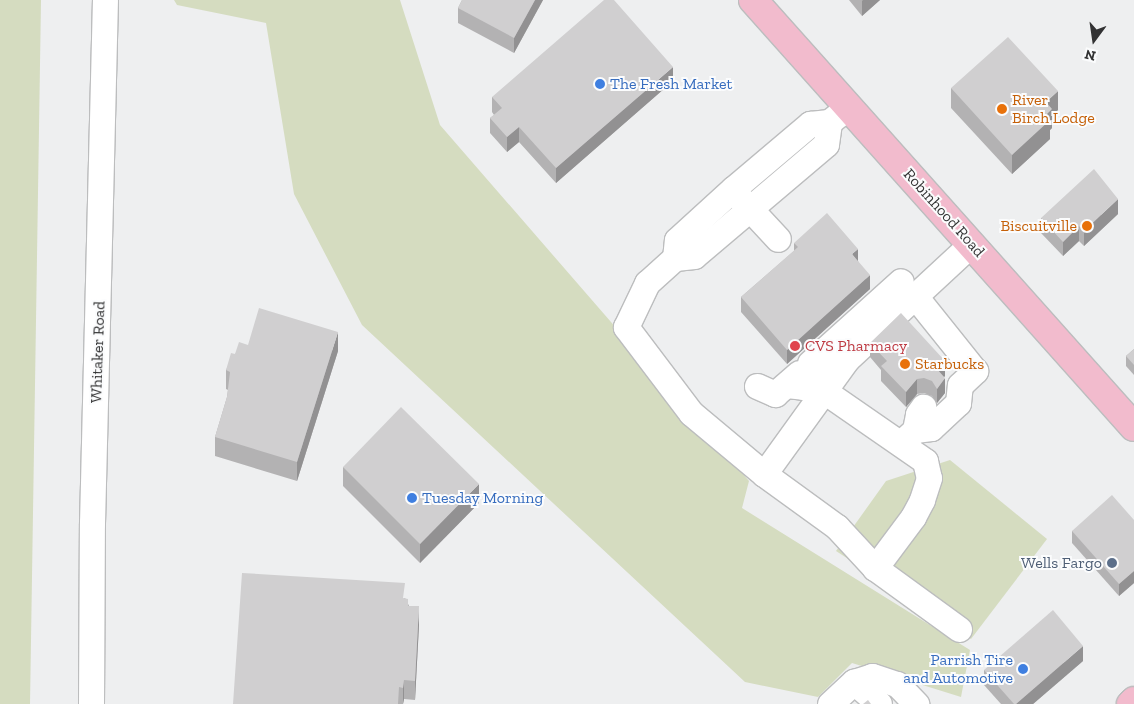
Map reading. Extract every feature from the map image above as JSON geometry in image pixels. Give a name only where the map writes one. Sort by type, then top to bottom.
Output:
[{"type":"main road","name":"Robinhood Road","points":[[753,0],[839,115],[971,244],[1134,427]]},
{"type":"main road","points":[[1131,704],[1134,701]]},
{"type":"street","name":"Whitaker Road","points":[[91,704],[92,523],[105,0]]},
{"type":"street","points":[[675,258],[678,240],[733,189],[810,124],[839,115]]},
{"type":"street","points":[[839,115],[826,144],[694,256],[675,258],[647,283],[626,327],[691,414],[764,474],[837,527],[875,568],[959,629]]},
{"type":"street","points":[[733,189],[749,209],[778,238]]},
{"type":"street","points":[[757,386],[772,395],[799,373],[803,387],[824,369],[829,345],[971,244]]},
{"type":"street","points":[[824,391],[913,427],[931,428],[958,402],[959,382],[908,289]]},
{"type":"street","points":[[764,474],[847,359],[908,289]]},
{"type":"street","points":[[875,568],[913,517],[928,478],[925,461],[913,427]]},
{"type":"street","points":[[830,704],[868,697],[872,676],[897,684],[916,704]]},
{"type":"green space","points":[[0,0],[41,0],[30,704],[0,704]]},
{"type":"green space","points":[[174,0],[400,0],[440,125],[749,481],[742,508],[970,650],[961,697],[852,663],[818,697],[745,682],[362,325],[294,194],[266,23],[177,5]]},
{"type":"green space","points":[[950,460],[1047,539],[971,639],[836,551],[886,481]]},
{"type":"building","points":[[462,0],[535,0],[514,38],[458,8]]},
{"type":"building","points":[[604,0],[614,0],[673,67],[556,168],[519,127],[507,137],[490,118],[502,108],[492,97]]},
{"type":"building","points":[[1008,37],[1058,91],[1046,102],[1052,109],[1046,115],[1050,120],[1012,155],[951,88]]},
{"type":"building","points":[[1094,169],[1118,199],[1084,231],[1079,226],[1063,242],[1041,218]]},
{"type":"building","name":"CVS Pharmacy","points":[[827,213],[858,249],[852,254],[870,275],[787,350],[741,297],[798,247],[794,243]]},
{"type":"building","points":[[259,308],[338,332],[297,462],[215,437],[227,397],[230,372],[226,370],[231,353],[235,354],[239,342],[248,345]]},
{"type":"building","points":[[901,313],[945,361],[937,369],[945,378],[937,389],[932,381],[924,378],[917,379],[906,392],[881,366],[887,361],[870,343]]},
{"type":"building","points":[[1134,349],[1134,365],[1126,356]]},
{"type":"building","points":[[401,407],[479,484],[420,544],[343,467]]},
{"type":"building","name":"Wells Fargo","points":[[1112,495],[1134,520],[1134,571],[1119,584],[1072,531]]},
{"type":"building","points":[[242,573],[405,583],[403,598],[408,599],[408,606],[419,606],[415,681],[404,680],[403,688],[399,687],[398,704],[233,704]]},
{"type":"building","points":[[1053,610],[1083,646],[1014,704],[984,670]]},
{"type":"building","points":[[868,700],[871,704],[863,704]]},
{"type":"place","name":"The Fresh Market","points":[[600,84]]},
{"type":"place","name":"River Birch Lodge","points":[[1002,109]]},
{"type":"place","name":"Biscuitville","points":[[1087,226]]},
{"type":"place","name":"CVS Pharmacy","points":[[795,346]]},
{"type":"place","name":"Starbucks","points":[[905,364]]},
{"type":"place","name":"Tuesday Morning","points":[[412,498]]},
{"type":"place","name":"Wells Fargo","points":[[1112,563]]},
{"type":"place","name":"Parrish Tire and Automotive","points":[[1023,669]]}]
